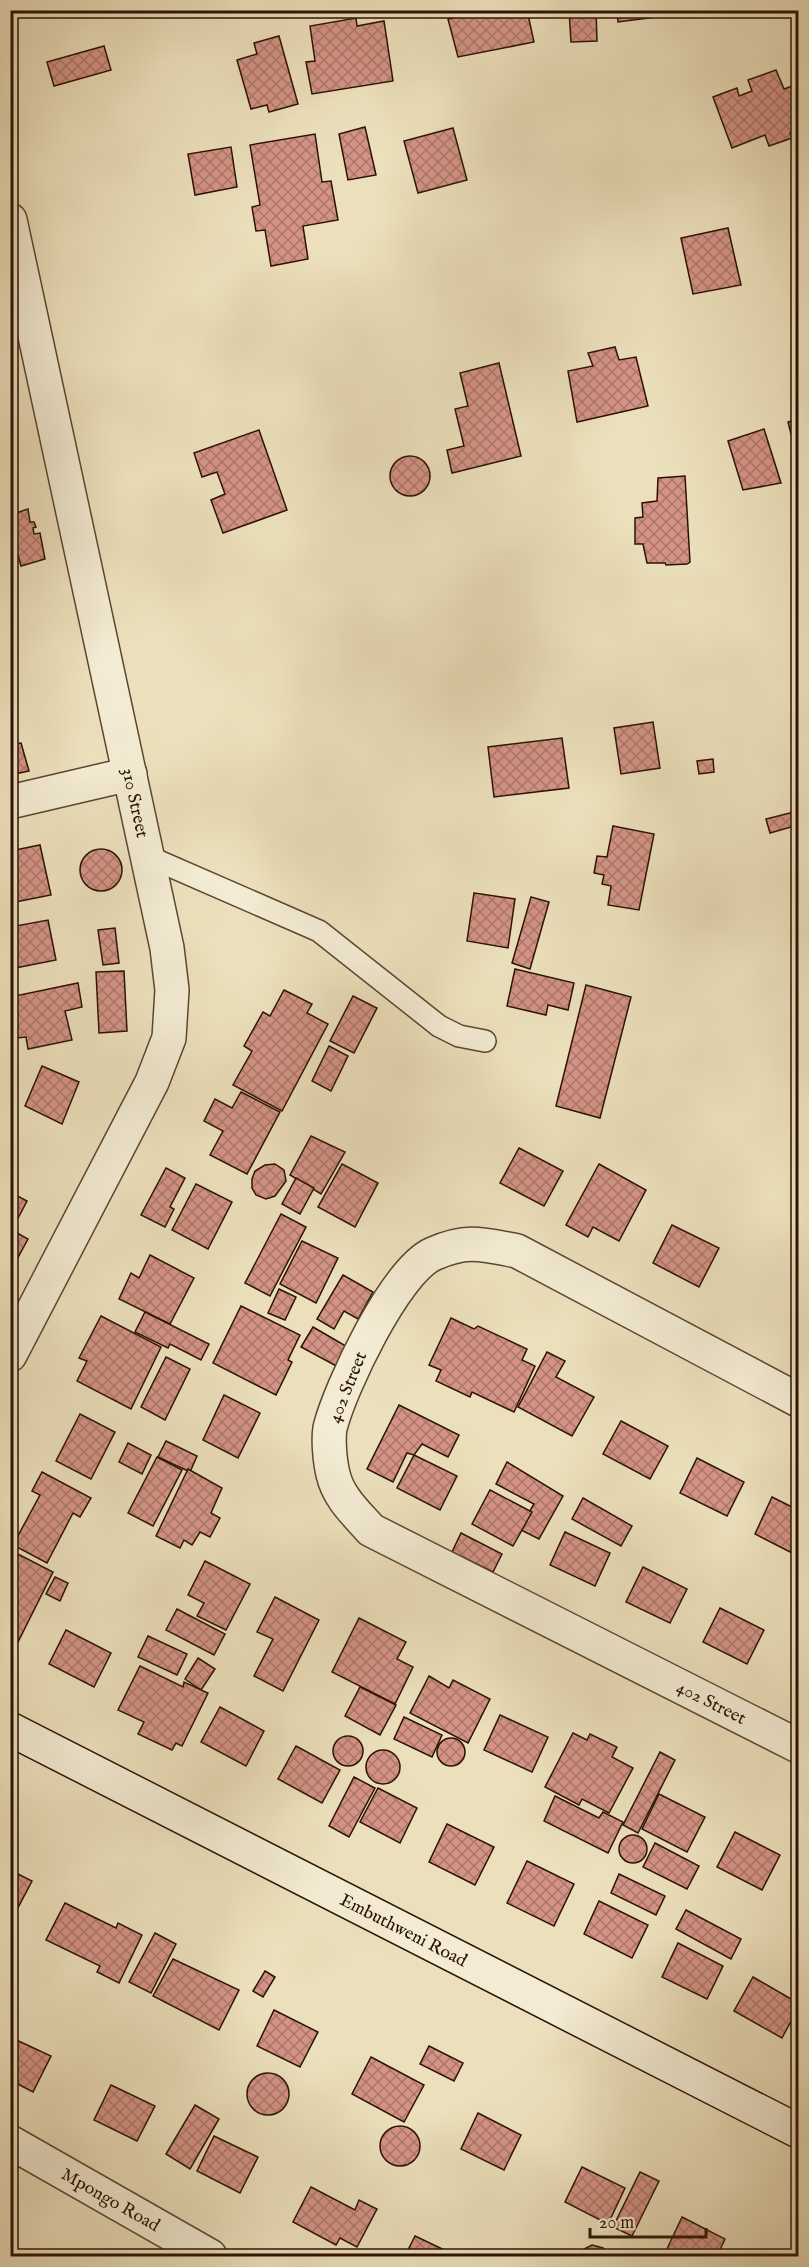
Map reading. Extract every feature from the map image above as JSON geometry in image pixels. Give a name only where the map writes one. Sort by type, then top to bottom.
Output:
[{"type":"street","name":"310 Street","points":[[10,220],[21,329],[130,774],[167,948],[172,990],[169,1038],[152,1082],[21,1311],[10,1355]]},
{"type":"street","points":[[10,802],[130,774]]},
{"type":"street","name":"402 Street","points":[[798,1400],[517,1251],[469,1242],[430,1254],[401,1284],[367,1338],[342,1392],[330,1431],[333,1475],[347,1504],[371,1530],[798,1746]]},
{"type":"street","name":"Embuthweni Road","points":[[10,1729],[798,2131]]},
{"type":"street","name":"Mpongo Road","points":[[10,2142],[210,2256]]},
{"type":"lane","points":[[147,855],[319,931],[439,1026],[459,1036],[485,1041]]},
{"type":"building","points":[[473,10],[527,10],[534,42],[458,57],[448,19],[473,14]]},
{"type":"building","points":[[569,10],[596,10],[597,41],[571,42]]},
{"type":"building","points":[[617,10],[672,10],[672,15],[618,22]]},
{"type":"building","points":[[356,18],[357,26],[384,21],[393,81],[312,94],[306,62],[315,61],[310,26]]},
{"type":"building","points":[[279,36],[298,104],[269,112],[267,105],[251,109],[237,60],[257,54],[254,43]]},
{"type":"building","points":[[104,46],[111,70],[54,86],[47,62]]},
{"type":"building","points":[[776,70],[784,89],[795,85],[798,95],[798,130],[790,133],[792,138],[769,146],[765,135],[732,148],[713,97],[737,88],[739,96],[752,91],[748,80]]},
{"type":"building","points":[[365,127],[376,175],[348,180],[339,134]]},
{"type":"building","points":[[453,128],[467,180],[418,193],[404,141]]},
{"type":"building","points":[[315,134],[322,182],[331,181],[338,220],[303,226],[308,259],[271,266],[265,230],[256,231],[252,207],[260,205],[250,145]]},
{"type":"building","points":[[231,147],[237,187],[195,195],[188,154]]},
{"type":"building","points":[[728,228],[741,285],[693,294],[681,238]]},
{"type":"building","points":[[615,347],[619,360],[636,357],[648,406],[577,422],[568,371],[593,366],[588,353]]},
{"type":"building","points":[[499,363],[521,456],[452,473],[447,450],[464,446],[455,409],[468,406],[460,373]]},
{"type":"building","points":[[798,419],[798,462],[788,422]]},
{"type":"building","points":[[764,429],[781,483],[743,490],[728,441]]},
{"type":"building","points":[[259,430],[287,510],[223,533],[211,500],[225,494],[217,472],[202,477],[194,453]]},
{"type":"building","points":[[410,456],[418,457],[424,462],[429,468],[429,484],[424,490],[418,495],[410,496],[402,495],[396,490],[391,484],[390,476],[391,468],[396,462],[402,457]]},
{"type":"building","points":[[685,476],[690,562],[666,565],[665,563],[647,563],[643,544],[635,544],[635,518],[643,517],[642,503],[657,501],[658,478]]},
{"type":"building","points":[[28,509],[30,522],[34,522],[36,527],[33,528],[34,534],[40,533],[45,559],[21,566],[10,527],[10,515]]},
{"type":"building","points":[[653,722],[660,768],[621,774],[614,728]]},
{"type":"building","points":[[562,738],[569,788],[494,797],[488,747]]},
{"type":"building","points":[[21,743],[29,771],[10,775],[10,745]]},
{"type":"building","points":[[713,759],[714,772],[699,774],[697,761]]},
{"type":"building","points":[[798,811],[798,825],[770,833],[766,819]]},
{"type":"building","points":[[613,826],[654,834],[639,910],[608,905],[611,886],[602,884],[604,875],[594,873],[597,856],[607,857]]},
{"type":"building","points":[[40,845],[51,895],[10,903],[10,851]]},
{"type":"building","points":[[101,849],[116,855],[122,870],[116,885],[101,891],[86,885],[80,870],[86,855]]},
{"type":"building","points":[[474,893],[515,899],[508,948],[467,941]]},
{"type":"building","points":[[531,897],[549,902],[530,969],[512,963]]},
{"type":"building","points":[[48,920],[56,960],[10,969],[10,927]]},
{"type":"building","points":[[115,928],[119,963],[103,965],[98,930]]},
{"type":"building","points":[[515,969],[574,983],[568,1010],[548,1005],[546,1015],[507,1006]]},
{"type":"building","points":[[124,971],[127,1031],[99,1033],[96,972]]},
{"type":"building","points":[[78,983],[82,1007],[65,1011],[72,1040],[28,1049],[26,1037],[17,1038],[10,997]]},
{"type":"building","points":[[586,985],[631,997],[600,1118],[556,1106]]},
{"type":"building","points":[[284,990],[312,1004],[307,1013],[328,1024],[282,1111],[233,1085],[252,1051],[244,1046],[263,1012],[270,1016]]},
{"type":"building","points":[[353,996],[377,1008],[354,1053],[330,1041]]},
{"type":"building","points":[[329,1046],[348,1056],[331,1091],[312,1081]]},
{"type":"building","points":[[42,1066],[79,1082],[62,1124],[25,1106]]},
{"type":"building","points":[[241,1092],[280,1112],[247,1174],[210,1155],[223,1131],[204,1121],[215,1099],[232,1108]]},
{"type":"building","points":[[311,1136],[345,1152],[321,1194],[290,1175]]},
{"type":"building","points":[[519,1148],[563,1171],[544,1206],[500,1183]]},
{"type":"building","points":[[275,1164],[284,1170],[286,1181],[275,1196],[266,1199],[256,1195],[252,1188],[255,1171],[265,1165]]},
{"type":"building","points":[[342,1164],[378,1183],[355,1227],[318,1207]]},
{"type":"building","points":[[599,1164],[646,1190],[619,1241],[593,1227],[588,1237],[566,1225]]},
{"type":"building","points":[[166,1168],[185,1178],[170,1207],[174,1209],[165,1227],[141,1215]]},
{"type":"building","points":[[296,1178],[314,1188],[300,1214],[282,1204]]},
{"type":"building","points":[[196,1184],[232,1202],[208,1249],[172,1230]]},
{"type":"building","points":[[10,1192],[27,1201],[15,1224],[10,1221]]},
{"type":"building","points":[[281,1214],[306,1227],[270,1296],[245,1283]]},
{"type":"building","points":[[672,1225],[719,1248],[699,1287],[653,1263]]},
{"type":"building","points":[[10,1229],[28,1239],[15,1263],[10,1261]]},
{"type":"building","points":[[302,1241],[338,1258],[316,1303],[280,1284]]},
{"type":"building","points":[[150,1255],[194,1278],[170,1324],[119,1299],[131,1273],[139,1278]]},
{"type":"building","points":[[343,1275],[373,1292],[358,1319],[344,1311],[334,1329],[317,1319]]},
{"type":"building","points":[[279,1289],[296,1297],[285,1320],[268,1313]]},
{"type":"building","points":[[241,1306],[300,1335],[288,1360],[292,1362],[276,1395],[213,1363]]},
{"type":"building","points":[[145,1312],[209,1344],[201,1360],[170,1344],[168,1348],[135,1332]]},
{"type":"building","points":[[101,1316],[161,1347],[131,1409],[77,1381],[87,1361],[79,1358]]},
{"type":"building","points":[[451,1318],[474,1329],[478,1326],[527,1349],[522,1360],[535,1366],[514,1412],[472,1392],[470,1397],[436,1381],[441,1370],[429,1365]]},
{"type":"building","points":[[313,1327],[351,1349],[340,1368],[301,1347]]},
{"type":"building","points":[[547,1352],[565,1361],[556,1377],[594,1397],[572,1436],[518,1407]]},
{"type":"building","points":[[166,1357],[190,1369],[165,1420],[141,1407]]},
{"type":"building","points":[[224,1395],[260,1413],[238,1458],[203,1440]]},
{"type":"building","points":[[399,1405],[459,1435],[448,1457],[422,1444],[414,1455],[407,1453],[393,1482],[367,1469]]},
{"type":"building","points":[[80,1414],[115,1432],[91,1479],[56,1461]]},
{"type":"building","points":[[621,1421],[668,1446],[650,1479],[603,1454]]},
{"type":"building","points":[[166,1441],[197,1456],[190,1472],[158,1457]]},
{"type":"building","points":[[128,1443],[151,1455],[142,1474],[119,1462]]},
{"type":"building","points":[[414,1455],[457,1476],[440,1510],[397,1488]]},
{"type":"building","points":[[157,1457],[182,1470],[153,1526],[128,1513]]},
{"type":"building","points":[[697,1458],[744,1482],[727,1516],[680,1493]]},
{"type":"building","points":[[507,1462],[563,1496],[539,1539],[519,1529],[534,1504],[496,1484]]},
{"type":"building","points":[[188,1469],[222,1488],[211,1513],[220,1518],[210,1537],[200,1532],[192,1545],[184,1540],[180,1548],[156,1536]]},
{"type":"building","points":[[42,1472],[91,1498],[80,1517],[73,1513],[47,1563],[13,1545],[40,1495],[32,1491]]},
{"type":"building","points":[[490,1490],[532,1512],[513,1546],[472,1524]]},
{"type":"building","points":[[772,1497],[798,1510],[798,1556],[755,1534]]},
{"type":"building","points":[[583,1498],[632,1526],[621,1546],[572,1519]]},
{"type":"building","points":[[565,1532],[610,1553],[595,1586],[550,1565]]},
{"type":"building","points":[[461,1533],[502,1554],[493,1572],[452,1552]]},
{"type":"building","points":[[10,1550],[53,1572],[15,1648],[10,1646]]},
{"type":"building","points":[[205,1561],[250,1584],[226,1630],[197,1616],[204,1603],[188,1595]]},
{"type":"building","points":[[643,1567],[687,1589],[670,1623],[626,1602]]},
{"type":"building","points":[[55,1577],[68,1583],[60,1601],[46,1594]]},
{"type":"building","points":[[275,1597],[319,1620],[283,1691],[254,1676],[273,1639],[257,1632]]},
{"type":"building","points":[[720,1608],[764,1630],[747,1664],[703,1642]]},
{"type":"building","points":[[177,1609],[225,1634],[214,1655],[166,1630]]},
{"type":"building","points":[[359,1618],[406,1642],[397,1659],[413,1667],[395,1704],[332,1672]]},
{"type":"building","points":[[66,1630],[111,1653],[94,1687],[49,1664]]},
{"type":"building","points":[[148,1636],[187,1654],[177,1675],[138,1657]]},
{"type":"building","points":[[198,1658],[215,1669],[201,1690],[185,1679]]},
{"type":"building","points":[[140,1666],[183,1687],[184,1682],[208,1693],[182,1746],[176,1743],[172,1750],[138,1734],[144,1722],[118,1710]]},
{"type":"building","points":[[429,1676],[449,1688],[453,1680],[490,1699],[468,1743],[410,1713]]},
{"type":"building","points":[[360,1687],[396,1705],[380,1735],[345,1716]]},
{"type":"building","points":[[220,1707],[264,1731],[246,1766],[201,1742]]},
{"type":"building","points":[[500,1715],[548,1737],[532,1772],[484,1750]]},
{"type":"building","points":[[404,1717],[442,1735],[432,1757],[394,1739]]},
{"type":"building","points":[[573,1733],[587,1740],[590,1734],[617,1747],[612,1757],[633,1768],[609,1813],[582,1799],[579,1805],[545,1787]]},
{"type":"building","points":[[348,1736],[359,1740],[363,1751],[359,1762],[348,1766],[337,1762],[333,1751],[337,1740]]},
{"type":"building","points":[[451,1738],[461,1742],[465,1752],[461,1762],[451,1766],[441,1762],[437,1752],[441,1742]]},
{"type":"building","points":[[296,1746],[340,1770],[322,1803],[278,1779]]},
{"type":"building","points":[[383,1750],[395,1755],[400,1767],[395,1779],[383,1784],[371,1779],[366,1767],[371,1755]]},
{"type":"building","points":[[660,1752],[675,1760],[638,1833],[623,1825]]},
{"type":"building","points":[[354,1777],[375,1788],[349,1837],[329,1826]]},
{"type":"building","points":[[378,1788],[417,1808],[400,1843],[360,1822]]},
{"type":"building","points":[[659,1794],[705,1817],[687,1852],[642,1829]]},
{"type":"building","points":[[555,1796],[599,1818],[603,1812],[623,1822],[608,1853],[544,1821]]},
{"type":"building","points":[[447,1824],[494,1847],[475,1885],[429,1862]]},
{"type":"building","points":[[735,1832],[780,1855],[762,1890],[717,1867]]},
{"type":"building","points":[[633,1835],[643,1839],[647,1849],[643,1859],[633,1863],[623,1859],[619,1849],[623,1839]]},
{"type":"building","points":[[655,1843],[699,1866],[687,1889],[643,1867]]},
{"type":"building","points":[[527,1861],[574,1884],[554,1926],[507,1903]]},
{"type":"building","points":[[12,1871],[32,1881],[10,1923],[10,1875]]},
{"type":"building","points":[[619,1874],[665,1896],[656,1915],[611,1893]]},
{"type":"building","points":[[798,1891],[798,1909],[792,1905]]},
{"type":"building","points":[[599,1901],[648,1925],[632,1958],[584,1934]]},
{"type":"building","points":[[65,1903],[116,1928],[118,1923],[142,1935],[119,1983],[97,1972],[100,1966],[46,1940]]},
{"type":"building","points":[[686,1910],[741,1939],[731,1959],[676,1929]]},
{"type":"building","points":[[155,1933],[176,1944],[151,1993],[129,1982]]},
{"type":"building","points":[[678,1943],[723,1966],[707,1999],[662,1977]]},
{"type":"building","points":[[173,1959],[239,1990],[219,2030],[153,1996]]},
{"type":"building","points":[[265,1971],[275,1977],[263,1997],[253,1991]]},
{"type":"building","points":[[753,1977],[798,2003],[798,2008],[782,2038],[734,2011]]},
{"type":"building","points":[[274,2010],[318,2032],[300,2067],[257,2046]]},
{"type":"building","points":[[10,2037],[51,2056],[33,2092],[10,2080]]},
{"type":"building","points":[[429,2046],[463,2063],[454,2081],[420,2064]]},
{"type":"building","points":[[371,2057],[424,2085],[404,2122],[352,2094]]},
{"type":"building","points":[[268,2073],[283,2079],[289,2094],[283,2109],[268,2115],[253,2109],[247,2094],[253,2079]]},
{"type":"building","points":[[111,2085],[155,2106],[137,2141],[94,2120]]},
{"type":"building","points":[[195,2105],[219,2119],[190,2169],[166,2154]]},
{"type":"building","points":[[478,2113],[521,2135],[504,2170],[461,2149]]},
{"type":"building","points":[[400,2126],[414,2132],[420,2146],[414,2160],[400,2166],[386,2160],[380,2146],[386,2132]]},
{"type":"building","points":[[214,2136],[258,2157],[240,2193],[197,2171]]},
{"type":"building","points":[[582,2167],[625,2188],[608,2224],[565,2202]]},
{"type":"building","points":[[640,2172],[659,2181],[632,2236],[613,2227]]},
{"type":"building","points":[[311,2187],[355,2210],[359,2200],[377,2209],[357,2247],[340,2238],[336,2245],[293,2222]]},
{"type":"building","points":[[682,2217],[725,2239],[717,2256],[673,2256],[665,2253]]},
{"type":"building","points":[[415,2236],[457,2256],[405,2256]]},
{"type":"building","points":[[592,2245],[603,2248],[610,2256],[579,2256],[582,2250]]}]
